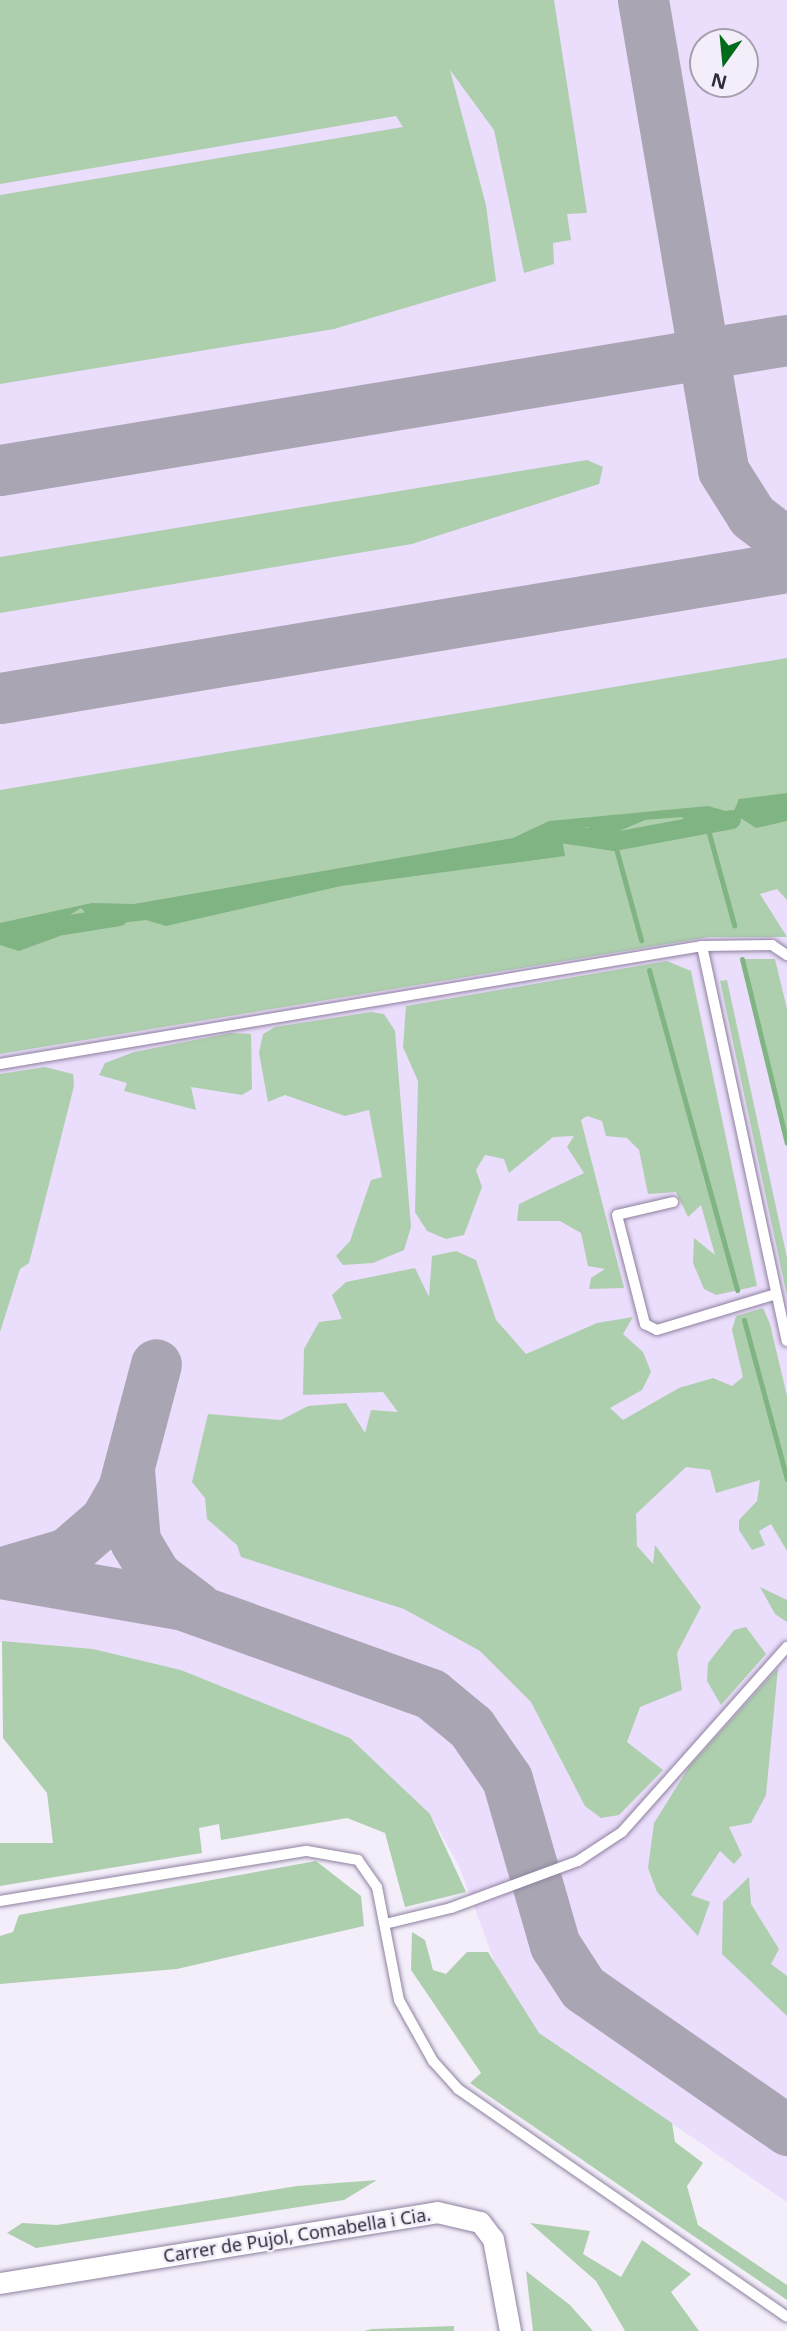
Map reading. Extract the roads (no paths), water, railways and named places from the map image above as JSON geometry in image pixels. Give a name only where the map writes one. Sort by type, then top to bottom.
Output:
[{"type":"street","name":"Carrer de Pujol, Comabella i Cia.","points":[[0,2283],[438,2212],[480,2222],[493,2239],[510,2331]]},
{"type":"lane","points":[[0,1064],[702,947],[772,945],[787,955]]},
{"type":"lane","points":[[702,947],[787,1341]]},
{"type":"lane","points":[[673,1202],[617,1215],[645,1324],[657,1330],[776,1294]]},
{"type":"lane","points":[[385,1924],[451,1908],[578,1861],[622,1832],[787,1647]]},
{"type":"lane","points":[[0,1901],[324,1850],[358,1860],[370,1872],[385,1924],[399,2000],[433,2061],[458,2089],[787,2317]]},
{"type":"waterway","points":[[537,838],[561,833],[614,841],[731,819]]},
{"type":"waterway","points":[[707,826],[734,925]]},
{"type":"waterway","points":[[614,841],[641,940]]},
{"type":"waterway","points":[[0,935],[118,916]]},
{"type":"waterway","points":[[742,959],[787,1143]]},
{"type":"waterway","points":[[649,970],[737,1290]]},
{"type":"waterway","points":[[744,1320],[787,1479]]}]
